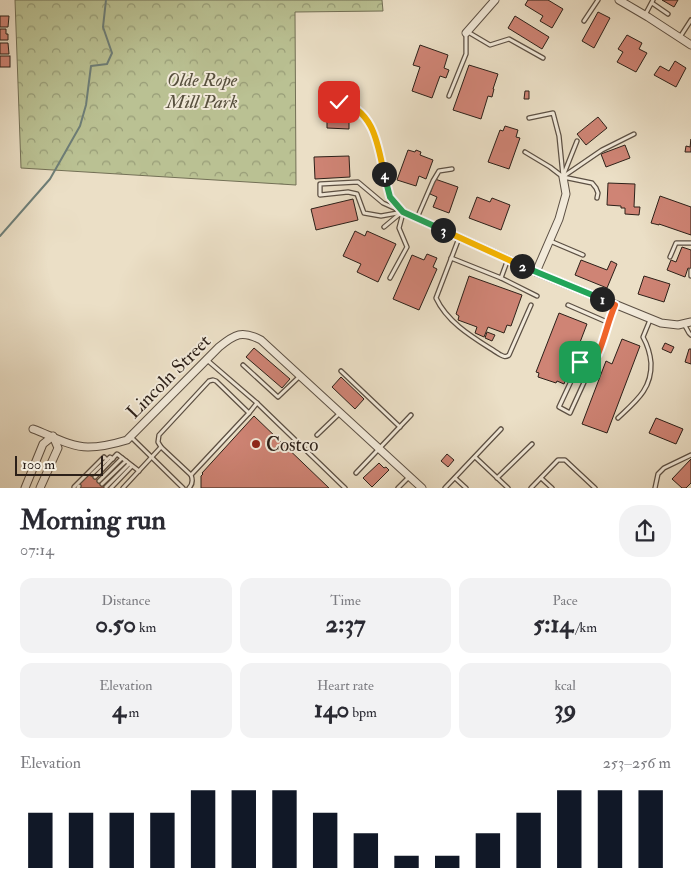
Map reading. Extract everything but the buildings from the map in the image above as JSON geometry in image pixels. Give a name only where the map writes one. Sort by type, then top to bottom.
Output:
[{"type":"street","points":[[467,32],[494,0]]},
{"type":"street","points":[[619,0],[691,45]]},
{"type":"street","points":[[536,272],[559,219],[566,194],[563,177]]},
{"type":"street","points":[[403,212],[508,260],[650,319],[661,323],[678,325],[688,323]]},
{"type":"street","name":"Lincoln Street","points":[[33,429],[71,444],[87,447],[114,444],[127,440],[219,346],[232,336],[252,335],[261,340],[422,488]]},
{"type":"street","points":[[25,488],[43,444],[53,436],[58,448],[40,488]]},
{"type":"lane","points":[[584,21],[598,0]]},
{"type":"lane","points":[[645,15],[653,1],[668,14]]},
{"type":"lane","points":[[680,38],[691,20]]},
{"type":"lane","points":[[449,96],[466,54],[467,32],[490,45],[509,39],[543,58]]},
{"type":"lane","points":[[323,106],[339,102],[348,104],[363,116],[377,140],[390,197],[403,212]]},
{"type":"lane","points":[[529,118],[552,113],[559,136],[563,177]]},
{"type":"lane","points":[[563,177],[602,150],[634,134]]},
{"type":"lane","points":[[563,177],[577,141]]},
{"type":"lane","points":[[525,152],[563,177],[592,183],[598,193],[597,198]]},
{"type":"lane","points":[[417,218],[439,171],[452,169]]},
{"type":"lane","points":[[358,182],[383,203],[403,212],[381,216],[364,213],[357,194],[348,192],[320,195],[320,184],[358,182]]},
{"type":"lane","points":[[384,227],[403,212]]},
{"type":"lane","points":[[390,278],[407,247],[399,228],[403,212]]},
{"type":"lane","points":[[459,237],[436,296],[437,301],[448,316],[469,335],[498,354],[506,356],[509,355],[531,305]]},
{"type":"lane","points":[[550,240],[583,255]]},
{"type":"lane","points":[[670,257],[676,244],[682,242],[691,243]]},
{"type":"lane","points":[[450,258],[500,278],[537,296]]},
{"type":"lane","points":[[500,278],[508,260]]},
{"type":"lane","points":[[691,270],[691,276]]},
{"type":"lane","points":[[568,305],[608,322]]},
{"type":"lane","points":[[598,354],[587,354],[580,362],[559,407],[570,413],[598,354],[615,305]]},
{"type":"lane","points":[[618,418],[639,398],[649,380],[651,373],[650,352],[643,337],[650,319]]},
{"type":"lane","points":[[688,323],[691,335]]},
{"type":"lane","points":[[206,360],[258,404],[345,488]]},
{"type":"lane","points":[[243,365],[278,397],[300,376]]},
{"type":"lane","points":[[341,371],[400,427]]},
{"type":"lane","points":[[189,488],[193,479],[191,475],[161,447],[158,442],[158,434],[209,381],[213,380],[248,413]]},
{"type":"lane","points":[[191,475],[258,404]]},
{"type":"lane","points":[[317,435],[340,412]]},
{"type":"lane","points":[[356,473],[411,415]]},
{"type":"lane","points":[[445,488],[501,429]]},
{"type":"lane","points":[[131,437],[183,488]]},
{"type":"lane","points":[[498,478],[532,444]]},
{"type":"lane","points":[[123,488],[161,447]]},
{"type":"lane","points":[[124,459],[99,481],[117,454],[124,459],[139,471]]},
{"type":"lane","points":[[655,488],[658,474],[664,468],[691,454]]},
{"type":"lane","points":[[74,488],[104,457],[107,460]]},
{"type":"lane","points":[[92,474],[110,457],[113,459]]},
{"type":"lane","points":[[475,457],[508,488]]},
{"type":"lane","points":[[532,488],[558,460],[565,460],[595,488]]},
{"type":"lane","points":[[106,487],[131,465]]},
{"type":"lane","points":[[111,488],[131,465]]},
{"type":"lane","points":[[398,488],[410,476]]},
{"type":"lane","points":[[455,478],[466,488]]},
{"type":"lane","points":[[541,478],[552,488]]},
{"type":"green space","name":"Olde Rope Mill Park","points":[[15,0],[382,0],[383,11],[295,12],[296,185],[21,168]]},
{"type":"waterway","points":[[0,236],[50,179],[80,126],[86,105],[91,66],[107,64],[112,53],[103,27],[106,0]]},
{"type":"place","name":"Costco","points":[[256,444]]},
{"type":"route","points":[[339,102],[348,104],[355,109],[371,127],[377,140],[390,197],[403,212],[536,272],[615,305],[598,354],[587,354],[580,362]]}]
